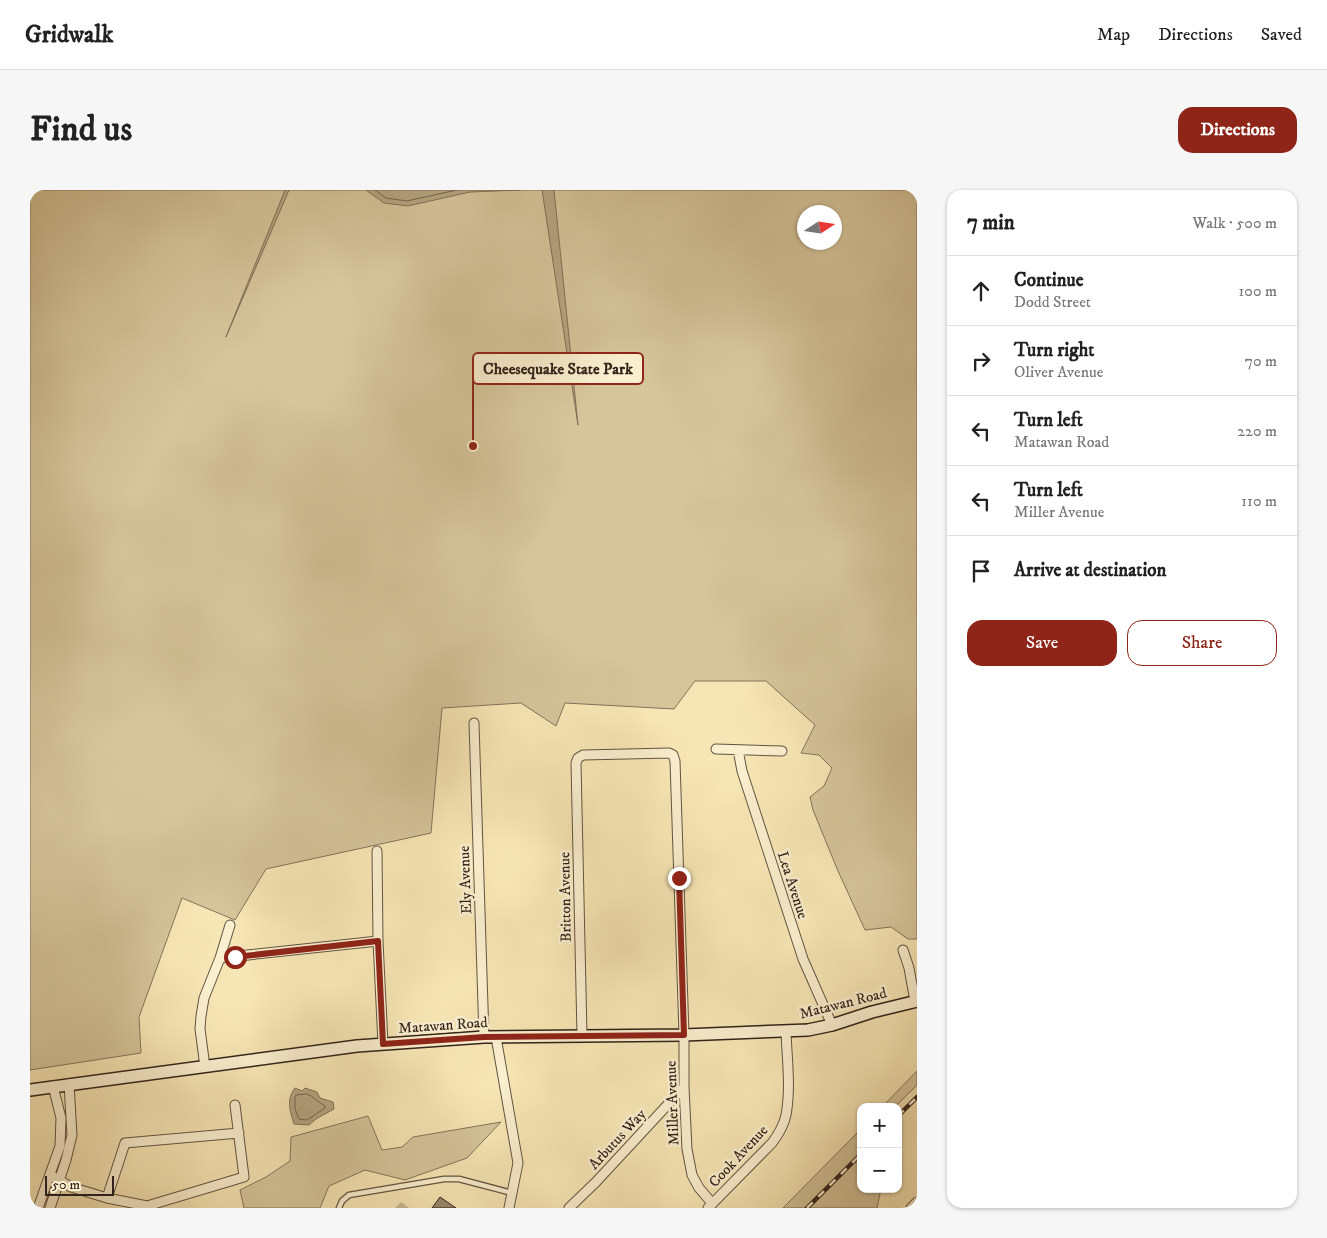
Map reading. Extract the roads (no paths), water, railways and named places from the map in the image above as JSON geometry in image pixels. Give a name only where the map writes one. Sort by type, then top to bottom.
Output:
[{"type":"main road","name":"Matawan Road","points":[[30,1090],[383,1044],[484,1037],[786,1032],[832,1025],[872,1012],[916,1001]]},
{"type":"street","name":"Ely Avenue","points":[[474,723],[484,1037]]},
{"type":"street","points":[[716,749],[782,751]]},
{"type":"street","name":"Lea Avenue","points":[[738,750],[742,771],[803,958],[832,1025]]},
{"type":"street","name":"Britton Avenue","points":[[582,1035],[576,763],[578,758],[583,755],[669,753],[673,755]]},
{"type":"street","name":"Miller Avenue","points":[[673,755],[675,761],[684,1087],[689,1161],[692,1175],[710,1206]]},
{"type":"street","points":[[377,851],[378,941],[383,1044]]},
{"type":"street","points":[[205,1068],[200,1029],[204,998],[220,958],[230,925]]},
{"type":"street","points":[[220,958],[378,941]]},
{"type":"street","points":[[903,950],[916,1001]]},
{"type":"street","name":"Cook Avenue","points":[[710,1206],[772,1143],[780,1131],[786,1116],[788,1096],[786,1032]]},
{"type":"street","points":[[496,1037],[518,1163],[509,1208]]},
{"type":"street","points":[[50,1208],[72,1135],[69,1084]]},
{"type":"street","points":[[38,1208],[60,1146],[61,1118],[53,1086]]},
{"type":"street","name":"Arbutus Way","points":[[569,1208],[596,1182],[684,1087]]},
{"type":"street","points":[[50,1174],[71,1186],[106,1198],[147,1206],[244,1177],[235,1105]]},
{"type":"street","points":[[106,1198],[125,1143],[239,1133]]},
{"type":"street","points":[[911,1208],[917,1202]]},
{"type":"lane","points":[[339,1208],[342,1201],[349,1195],[444,1178],[459,1179],[512,1193]]},
{"type":"water","points":[[285,190],[289,190],[226,337]]},
{"type":"water","points":[[366,190],[520,190],[470,192],[408,206],[384,203]]},
{"type":"water","points":[[542,190],[554,190],[578,425]]},
{"type":"water","points":[[295,1088],[302,1091],[305,1088],[317,1092],[320,1098],[333,1102],[334,1109],[309,1125],[294,1124],[290,1110],[290,1097]]},
{"type":"railway","points":[[902,1112],[917,1097]]},
{"type":"railway","points":[[807,1208],[857,1158]]},
{"type":"place","name":"Cheesequake State Park","points":[[473,446]]}]
